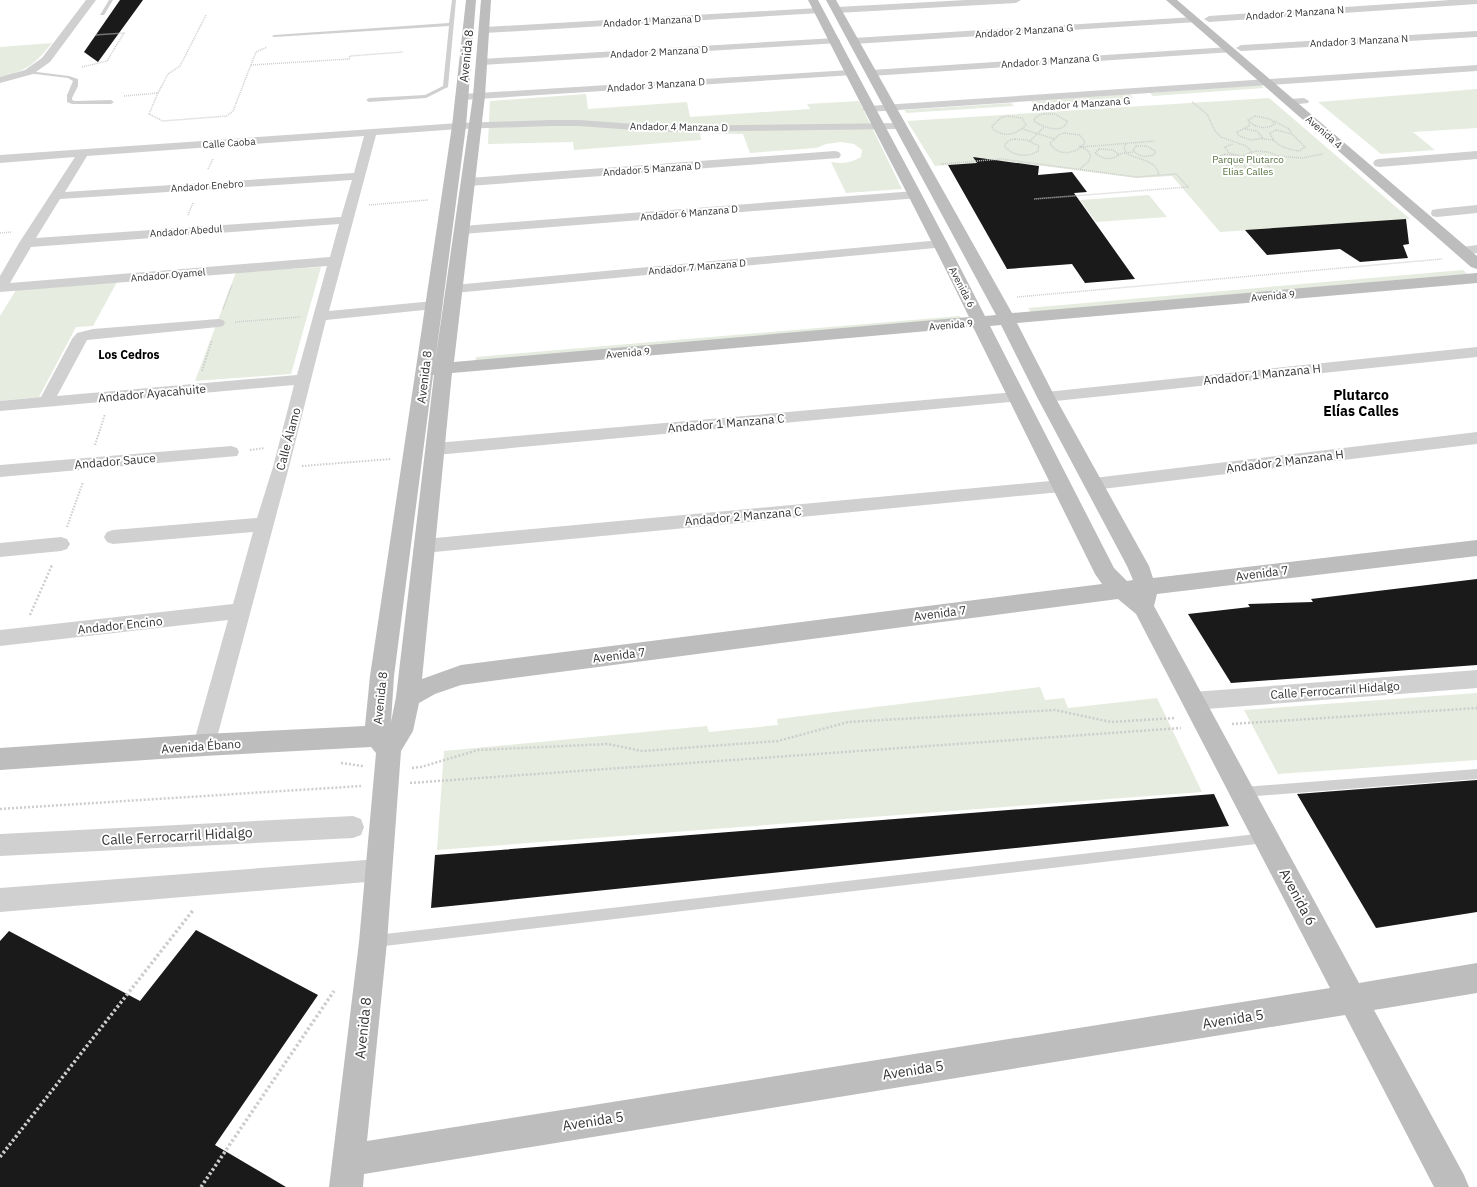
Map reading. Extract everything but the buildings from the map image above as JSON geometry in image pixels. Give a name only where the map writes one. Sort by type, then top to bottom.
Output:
[{"type":"street","points":[[0,80],[29,72],[46,60],[91,0]]},
{"type":"street","points":[[471,0],[477,0]]},
{"type":"street","name":"Avenida 8","points":[[386,747],[408,697],[445,363],[469,182],[467,126],[462,97],[471,0]]},
{"type":"street","name":"Avenida 8","points":[[348,1174],[373,942],[379,870],[386,747],[382,676],[414,458],[425,364],[450,199],[467,126],[479,96],[486,0]]},
{"type":"street","points":[[834,5],[1016,0]]},
{"type":"street","name":"Avenida 4","points":[[1172,0],[1194,20],[1235,49],[1477,265]]},
{"type":"street","name":"Avenida 4","points":[[1187,0],[1209,19],[1235,49]]},
{"type":"street","name":"Andador 2 Manzana N","points":[[1209,19],[1477,1]]},
{"type":"street","name":"Avenida 6","points":[[834,5],[895,117],[1007,308],[1046,397],[1138,566],[1145,597],[1201,714],[1452,1187]]},
{"type":"street","name":"Andador 1 Manzana D","points":[[485,30],[816,6]]},
{"type":"street","name":"Avenida 6","points":[[816,6],[977,316],[1016,397],[1106,574],[1122,590]]},
{"type":"street","name":"Andador 2 Manzana G","points":[[854,41],[1194,20]]},
{"type":"street","name":"Andador 3 Manzana N","points":[[1235,49],[1477,34]]},
{"type":"street","name":"Andador 2 Manzana D","points":[[482,62],[835,41]]},
{"type":"street","name":"Andador 3 Manzana G","points":[[871,73],[1235,49]]},
{"type":"street","name":"Andador 4 Manzana G","points":[[873,118],[1019,104],[1477,68]]},
{"type":"street","name":"Andador 3 Manzana D","points":[[462,97],[850,73]]},
{"type":"street","name":"Avenida 4","points":[[1276,85],[1304,101],[1414,193]]},
{"type":"street","name":"Andador 4 Manzana D","points":[[467,126],[579,123],[662,129],[895,117]]},
{"type":"street","name":"Calle Caoba","points":[[0,159],[467,126]]},
{"type":"street","name":"Calle Álamo","points":[[204,745],[264,524],[282,467],[320,316],[371,133]]},
{"type":"street","points":[[0,288],[26,243],[83,154]]},
{"type":"street","name":"Andador 5 Manzana D","points":[[469,182],[835,154]]},
{"type":"street","points":[[1379,163],[1477,155]]},
{"type":"street","name":"Andador Enebro","points":[[56,196],[359,176]]},
{"type":"street","name":"Andador 6 Manzana D","points":[[463,230],[915,195]]},
{"type":"street","points":[[1425,203],[1448,222]]},
{"type":"street","points":[[1437,212],[1477,209]]},
{"type":"street","name":"Andador Abedul","points":[[26,243],[181,232],[349,213]]},
{"type":"street","points":[[1466,237],[1477,248]]},
{"type":"street","name":"Andador 7 Manzana D","points":[[454,289],[940,244]]},
{"type":"street","points":[[1461,251],[1477,248]]},
{"type":"street","name":"Andador Oyamel","points":[[0,288],[335,261]]},
{"type":"street","name":"Avenida 9","points":[[425,364],[977,316],[1007,308],[1477,265]]},
{"type":"street","name":"Avenida 9","points":[[1007,308],[1477,278]]},
{"type":"street","points":[[320,316],[434,305]]},
{"type":"street","points":[[46,402],[77,342],[82,336],[218,323]]},
{"type":"street","name":"Andador 1 Manzana H","points":[[1046,397],[1477,352]]},
{"type":"street","name":"Andador Ayacahuite","points":[[0,406],[304,379]]},
{"type":"street","name":"Andador 1 Manzana C","points":[[436,449],[1016,397]]},
{"type":"street","name":"Andador 2 Manzana H","points":[[1094,484],[1477,438]]},
{"type":"street","name":"Andador Sauce","points":[[0,471],[231,452]]},
{"type":"street","name":"Andador 2 Manzana C","points":[[424,546],[1062,486]]},
{"type":"street","points":[[113,537],[264,524]]},
{"type":"street","points":[[0,550],[61,544]]},
{"type":"street","name":"Avenida 7","points":[[408,697],[427,687],[462,675],[1122,590],[1145,597],[1477,548]]},
{"type":"street","name":"Andador Encino","points":[[0,638],[241,611]]},
{"type":"street","name":"Calle Ferrocarril Hidalgo","points":[[1201,714],[1477,679]]},
{"type":"street","name":"Avenida Ébano","points":[[0,759],[204,745],[386,747]]},
{"type":"street","name":"Calle Ferrocarril Hidalgo","points":[[0,846],[353,827]]},
{"type":"street","points":[[0,916],[8,899],[379,870]]},
{"type":"street","name":"Avenida 5","points":[[348,1174],[1477,978]]},
{"type":"lane","points":[[102,14],[112,0]]},
{"type":"lane","points":[[369,100],[426,96],[445,87],[454,0]]},
{"type":"lane","points":[[274,36],[451,24]]},
{"type":"lane","points":[[29,72],[52,76],[59,75],[76,80],[77,84],[68,97],[69,101],[74,103],[85,104],[110,102]]},
{"type":"lane","points":[[1242,792],[1477,774]]},
{"type":"lane","points":[[373,942],[1267,838]]},
{"type":"path","points":[[206,15],[180,66],[168,74],[149,114],[163,121],[227,116],[233,111],[256,52],[270,46],[274,36]]},
{"type":"path","points":[[59,75],[79,67],[107,61],[124,33],[95,35]]},
{"type":"path","points":[[251,65],[349,59],[350,56],[403,52]]},
{"type":"path","points":[[110,102],[120,96],[158,93]]},
{"type":"path","points":[[1199,100],[1191,101],[1207,114],[1212,128],[1216,133],[1233,144],[1249,148],[1252,152],[1253,158],[1270,167],[1271,171],[1261,174],[1252,172],[1246,168],[1241,158],[1225,149],[1227,145],[1233,144]]},
{"type":"path","points":[[1055,114],[1067,121],[1066,125],[1060,128],[1044,127],[1034,121],[1036,116],[1055,114]]},
{"type":"path","points":[[1022,129],[1026,125],[1026,122],[1022,118],[1015,116],[1002,117],[992,126],[997,132],[1004,134],[1013,134],[1022,129],[1056,139]]},
{"type":"path","points":[[1274,140],[1262,139],[1254,141],[1241,138],[1237,132],[1248,126],[1249,118],[1263,116],[1289,129],[1292,134],[1305,145],[1303,149],[1298,151],[1285,149],[1270,136],[1272,131],[1280,130],[1292,134]]},
{"type":"path","points":[[1249,122],[1255,125],[1268,127],[1274,125],[1273,120]]},
{"type":"path","points":[[1030,141],[1044,127]]},
{"type":"path","points":[[1245,129],[1260,133],[1263,136],[1262,139]]},
{"type":"path","points":[[1065,133],[1080,135],[1085,142],[1082,146],[1079,146],[1081,147],[1073,152],[1063,152],[1055,150],[1051,147],[1050,143],[1056,139],[1060,134],[1065,133]]},
{"type":"path","points":[[1015,139],[1030,141],[1039,146],[1038,151],[1031,155],[1015,154],[1005,147],[1006,142],[1015,139]]},
{"type":"path","points":[[1081,147],[1154,141]]},
{"type":"path","points":[[181,232],[220,143]]},
{"type":"path","points":[[1126,144],[1124,147],[1126,153],[1134,158],[1154,164],[1159,171],[1159,175]]},
{"type":"path","points":[[1096,154],[1097,150],[1102,149],[1113,150],[1118,154],[1134,152],[1147,157],[1154,156],[1156,152],[1153,149],[1143,146],[1134,147],[1134,152]]},
{"type":"path","points":[[1079,169],[1088,162],[1091,156],[1087,150],[1081,147]]},
{"type":"path","points":[[1278,156],[1279,158],[1277,162],[1269,163],[1252,161],[1238,166],[1230,166],[1221,163],[1217,159],[1217,157],[1222,154],[1246,156],[1256,151],[1264,151],[1278,156],[1302,158],[1329,154]]},
{"type":"path","points":[[1010,160],[1015,154]]},
{"type":"path","points":[[1090,154],[1096,154],[1102,158],[1110,160],[1118,157],[1118,154]]},
{"type":"path","points":[[939,164],[1001,159],[1136,177],[1176,174],[1188,187],[1034,199]]},
{"type":"path","points":[[349,213],[450,199]]},
{"type":"path","points":[[1007,308],[1448,259]]},
{"type":"path","points":[[218,323],[320,316]]},
{"type":"path","points":[[21,636],[61,544],[90,464],[111,396]]},
{"type":"path","points":[[231,452],[287,445]]},
{"type":"path","points":[[282,467],[414,458]]},
{"type":"path","points":[[0,809],[386,747],[1201,714],[1477,708]]},
{"type":"path","points":[[337,762],[386,747],[421,767],[478,750],[608,744],[642,751],[778,741],[848,722],[1056,710],[1111,722],[1201,714]]},
{"type":"path","points":[[0,1156],[197,906]]},
{"type":"path","points":[[201,1187],[334,991]]},
{"type":"green space","points":[[52,43],[30,66],[0,77],[0,47]]},
{"type":"green space","points":[[1261,85],[1264,88],[1153,96],[1150,93]]},
{"type":"green space","points":[[1477,89],[1477,128],[1413,132],[1435,150],[1381,154],[1318,102]]},
{"type":"green space","points":[[586,94],[588,109],[687,102],[690,117],[810,109],[807,104],[859,101],[902,189],[846,193],[831,162],[843,163],[854,161],[861,157],[862,150],[854,144],[841,142],[826,144],[816,148],[750,153],[743,134],[700,133],[701,140],[574,150],[573,142],[488,144],[490,101]]},
{"type":"green space","points":[[1130,94],[1133,98],[1034,105],[1031,101]]},
{"type":"green space","name":"Parque Plutarco Elias Calles","points":[[1269,98],[1410,219],[1220,232],[1172,176],[1137,178],[1004,161],[935,166],[907,121]]},
{"type":"green space","points":[[1011,103],[1014,106],[906,113],[905,110]]},
{"type":"green space","points":[[1149,195],[1167,217],[1096,222],[1080,200]]},
{"type":"green space","points":[[321,267],[291,374],[195,381],[236,272]]},
{"type":"green space","points":[[1463,270],[1467,274],[1031,312],[1028,308]]},
{"type":"green space","points":[[117,282],[93,326],[76,327],[39,397],[0,401],[0,316],[16,290]]},
{"type":"green space","points":[[960,316],[962,320],[475,362],[476,357]]},
{"type":"green space","points":[[1040,687],[1045,700],[1064,698],[1068,708],[1157,698],[1202,792],[437,850],[444,751],[707,726],[709,732],[778,725],[777,719]]},
{"type":"green space","points":[[1477,693],[1477,760],[1278,774],[1244,710]]},
{"type":"district","name":"Los Cedros","points":[[129,354]]},
{"type":"district","name":"Plutarco Elías Calles","points":[[1361,404]]}]
